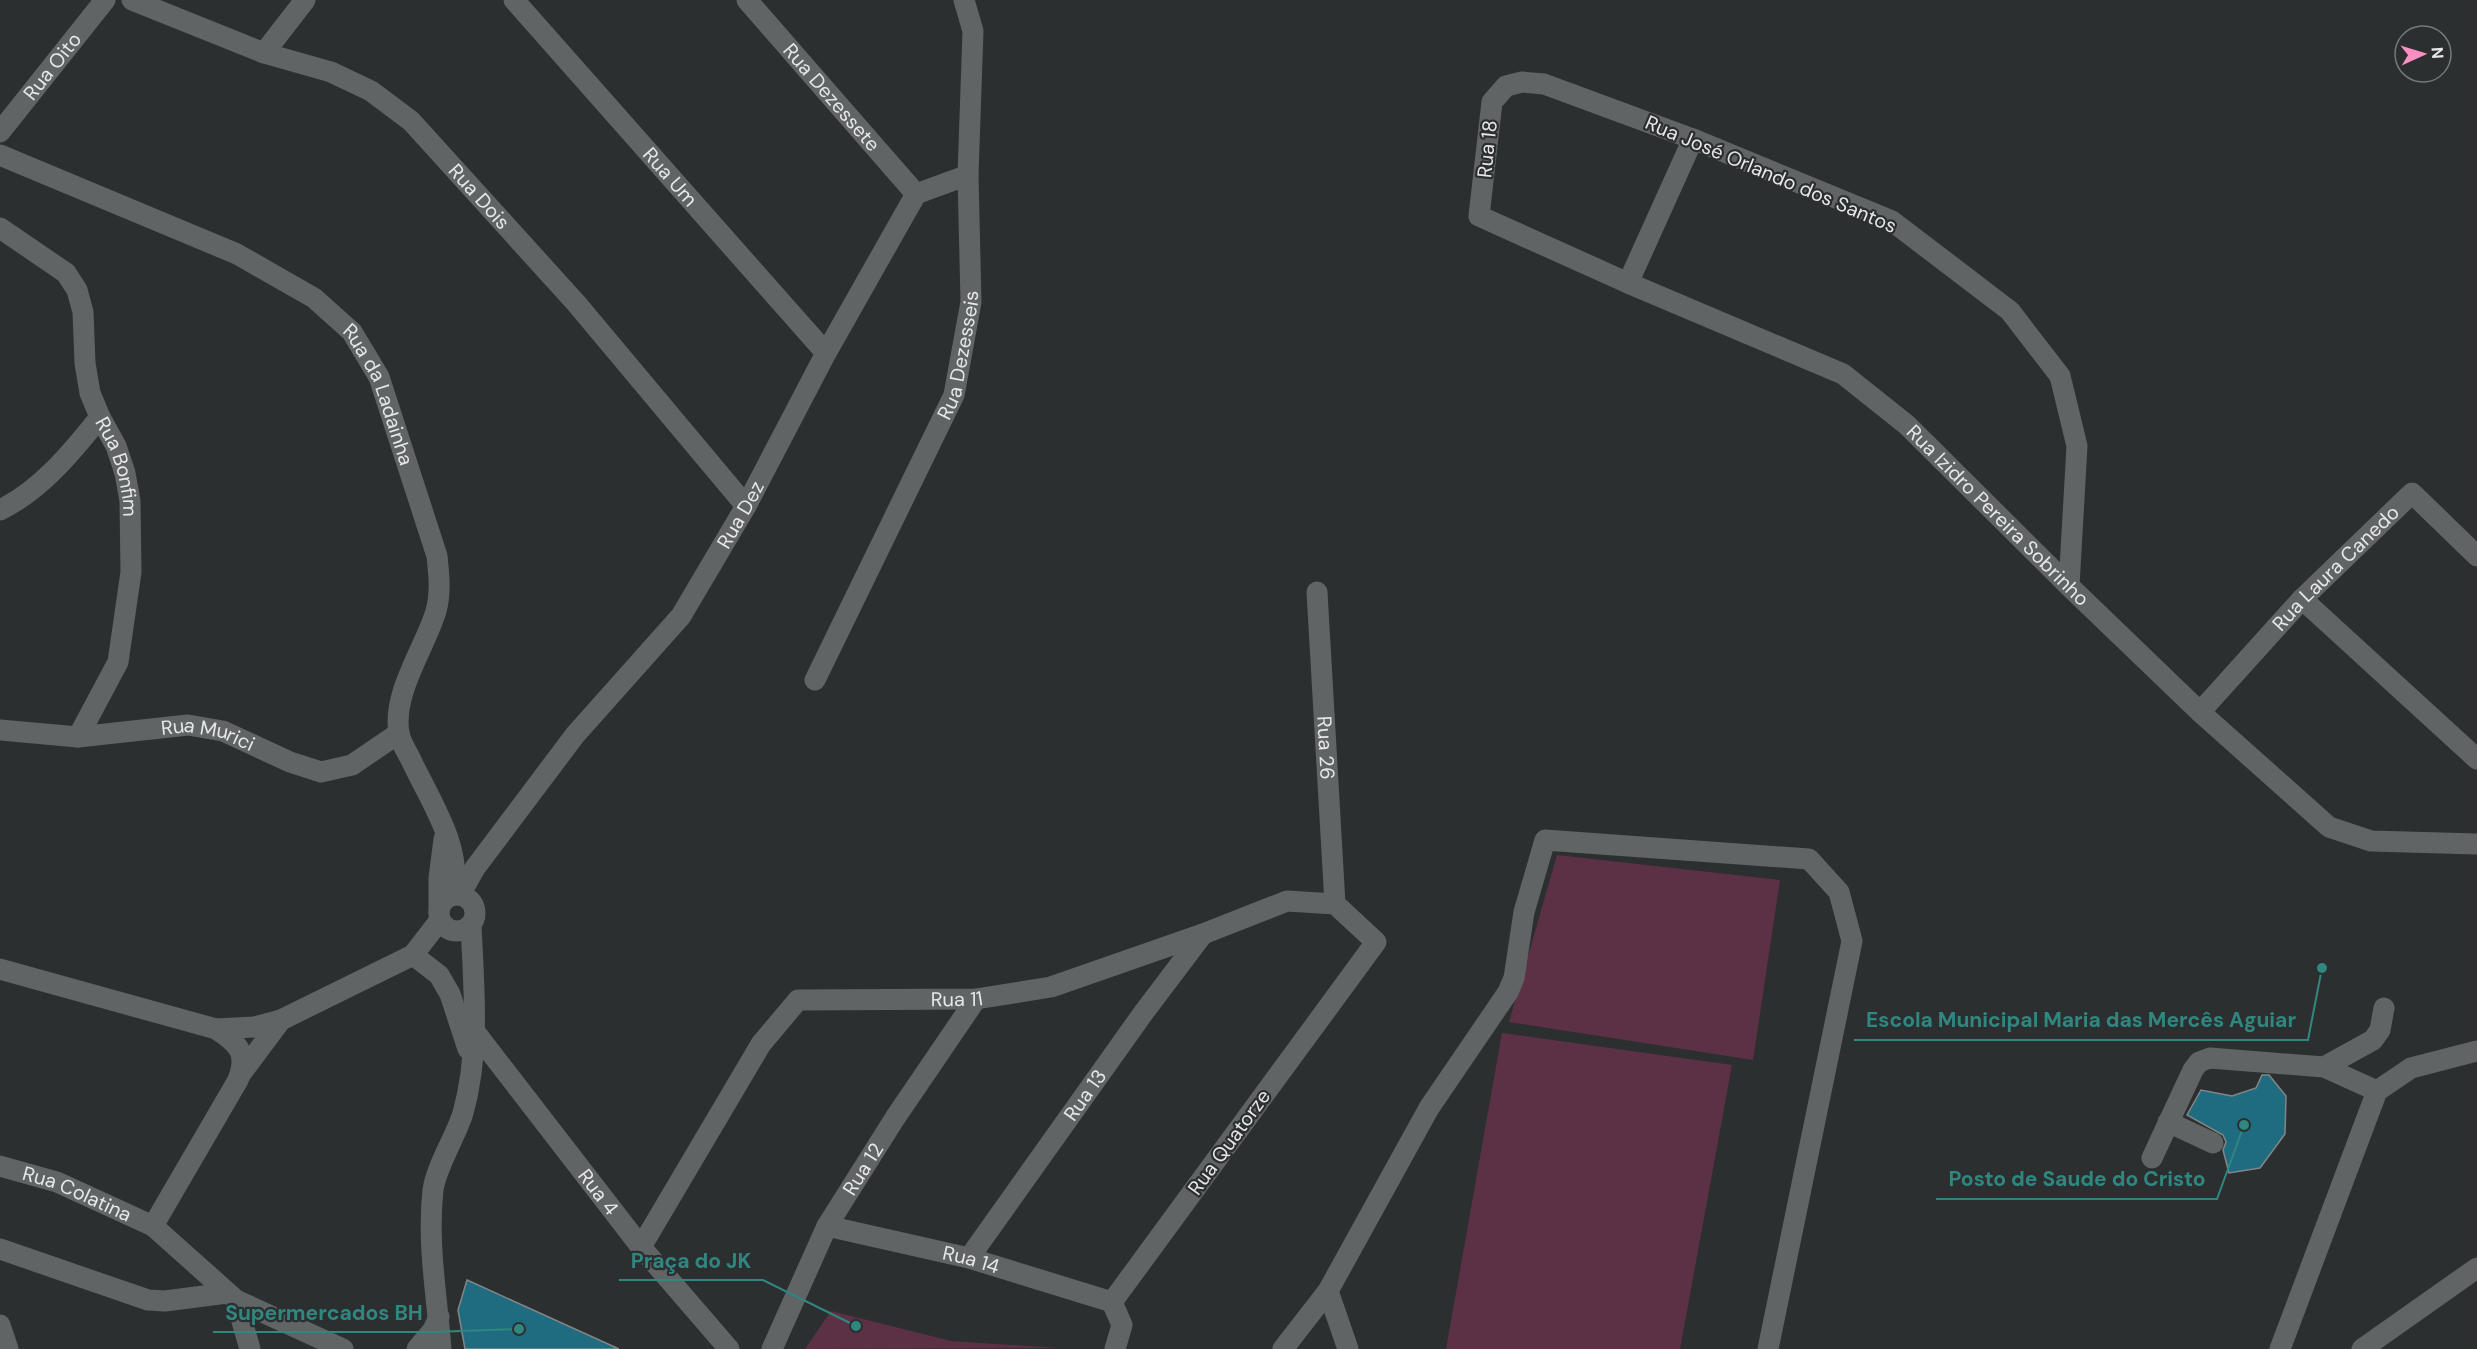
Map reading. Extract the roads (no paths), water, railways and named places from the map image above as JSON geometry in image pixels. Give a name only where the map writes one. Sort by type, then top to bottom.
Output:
[{"type":"street","name":"Rua Oito","points":[[0,132],[105,0]]},
{"type":"street","name":"Rua Dois","points":[[132,0],[264,53],[331,72],[370,91],[411,121],[576,303],[746,506]]},
{"type":"street","points":[[264,53],[305,0]]},
{"type":"street","name":"Rua Um","points":[[514,0],[826,353]]},
{"type":"street","name":"Rua Dezessete","points":[[747,0],[916,194]]},
{"type":"street","name":"Rua Dezesseis","points":[[815,680],[954,395],[971,302],[968,175],[973,31],[964,0]]},
{"type":"street","name":"Rua José Orlando dos Santos","points":[[1506,86],[1522,81],[1544,84],[1693,139],[1892,221],[2010,311],[2060,376],[2077,446],[2069,586]]},
{"type":"street","name":"Rua 18","points":[[1479,216],[1492,102],[1506,86]]},
{"type":"street","points":[[1628,283],[1693,139]]},
{"type":"street","name":"Rua da Ladainha","points":[[0,155],[237,254],[314,298],[352,332],[379,377],[437,556],[440,583],[436,611],[399,703],[399,733],[445,830],[454,855],[456,876],[462,897]]},
{"type":"street","points":[[916,194],[968,175]]},
{"type":"street","name":"Rua Dez","points":[[462,897],[489,849],[575,735],[681,616],[746,506],[826,353],[916,194]]},
{"type":"street","name":"Rua Izidro Pereira Sobrinho","points":[[1479,216],[1628,283],[1843,374],[1907,425],[2200,712],[2329,827],[2371,841],[2477,844]]},
{"type":"street","name":"Rua Bonfim","points":[[0,228],[66,273],[77,290],[83,312],[90,393],[116,446],[125,473],[130,501],[131,572],[118,662],[78,737]]},
{"type":"street","points":[[0,510],[43,480],[71,453],[100,417]]},
{"type":"street","name":"Rua Laura Canedo","points":[[2200,712],[2302,599],[2412,493],[2477,556]]},
{"type":"street","name":"Rua 26","points":[[1317,592],[1335,904]]},
{"type":"street","points":[[2302,599],[2477,759]]},
{"type":"street","name":"Rua Murici","points":[[0,730],[78,737],[188,724],[223,731],[290,762],[321,772],[352,765],[399,733]]},
{"type":"street","points":[[445,830],[439,878],[439,917],[447,929],[454,932],[463,931],[471,926]]},
{"type":"street","points":[[1282,1349],[1328,1291],[1430,1108],[1508,992],[1514,978],[1524,912],[1545,840],[1809,859],[1839,892],[1852,941],[1768,1349]]},
{"type":"street","points":[[216,1029],[254,1027],[281,1020],[413,955],[439,917],[440,905],[446,898],[462,897],[476,911],[471,926],[475,1032],[472,1061],[463,1113],[433,1187],[431,1258],[441,1349]]},
{"type":"street","name":"Rua 11","points":[[641,1247],[761,1044],[798,1000],[976,999],[1052,987],[1203,934],[1287,901],[1335,904]]},
{"type":"street","name":"Rua Quatorze","points":[[1112,1302],[1376,942],[1335,904]]},
{"type":"street","name":"Rua 13","points":[[969,1258],[1144,1012],[1203,934]]},
{"type":"street","points":[[413,955],[432,968],[450,994],[472,1061]]},
{"type":"street","points":[[0,969],[216,1029],[230,1038],[240,1050],[244,1064],[240,1076]]},
{"type":"street","name":"Rua 12","points":[[772,1349],[828,1226],[895,1118],[976,999]]},
{"type":"street","points":[[2324,1067],[2373,1040],[2380,1030],[2384,1008]]},
{"type":"street","points":[[153,1227],[240,1076],[281,1020]]},
{"type":"street","name":"Rua 4","points":[[475,1032],[641,1247],[729,1349]]},
{"type":"street","points":[[2280,1349],[2377,1091],[2411,1068],[2477,1051]]},
{"type":"street","points":[[2152,1158],[2193,1070],[2199,1062],[2210,1058],[2324,1067],[2377,1091]]},
{"type":"street","points":[[2168,1122],[2213,1143]]},
{"type":"street","name":"Rua Colatina","points":[[0,1166],[57,1182],[153,1227],[232,1296],[342,1349]]},
{"type":"street","name":"Rua 14","points":[[828,1226],[969,1258],[1112,1302]]},
{"type":"street","points":[[0,1249],[148,1300],[165,1302],[232,1296],[250,1349]]},
{"type":"street","points":[[2362,1349],[2477,1268]]},
{"type":"street","points":[[1328,1291],[1348,1349]]},
{"type":"street","points":[[1112,1302],[1133,1349]]},
{"type":"street","points":[[417,1349],[433,1330],[439,1317]]},
{"type":"street","points":[[0,1325],[8,1349]]},
{"type":"street","points":[[1115,1349],[1122,1325]]},
{"type":"place","name":"Escola Municipal Maria das Mercês Aguiar","points":[[2322,968]]},
{"type":"place","name":"Posto de Saude do Cristo","points":[[2244,1125]]},
{"type":"place","name":"Praça do JK","points":[[856,1326]]},
{"type":"place","name":"Supermercados BH","points":[[519,1329]]}]
